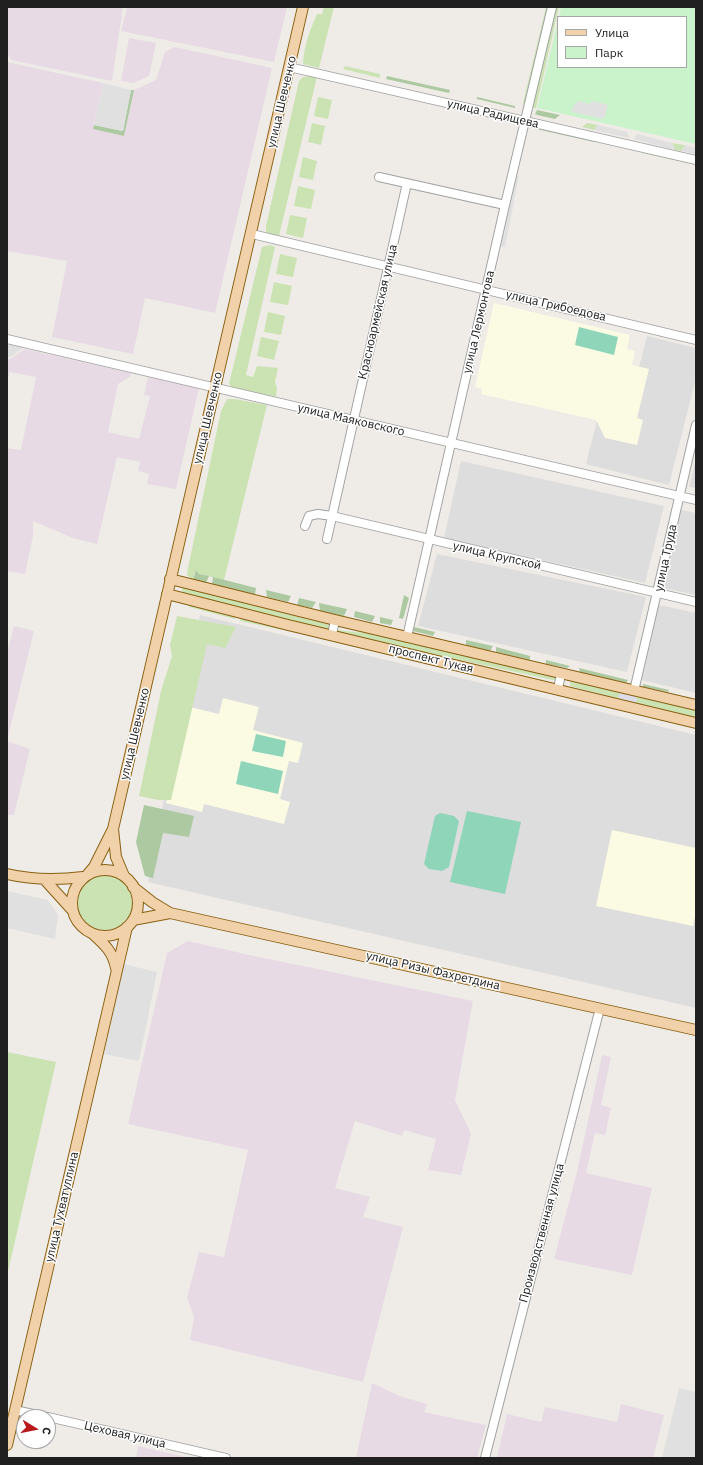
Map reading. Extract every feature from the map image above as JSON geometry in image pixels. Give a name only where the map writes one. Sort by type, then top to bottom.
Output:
[{"type":"main road","name":"улица Шевченко","points":[[114,829],[170,579],[252,234],[303,7]]},
{"type":"main road","name":"проспект Тукая","points":[[170,579],[407,638],[696,705]]},
{"type":"main road","name":"проспект Тукая","points":[[167,594],[696,723]]},
{"type":"main road","points":[[73,911],[73,892],[94,867],[114,829]]},
{"type":"main road","points":[[114,829],[116,857],[124,876],[133,886],[152,902],[170,912]]},
{"type":"main road","points":[[7,874],[28,879],[44,878],[64,880],[107,870],[124,876]]},
{"type":"main road","points":[[44,878],[73,911],[80,924],[110,950],[114,958],[116,969]]},
{"type":"main road","points":[[130,923],[138,903],[133,886]]},
{"type":"main road","points":[[92,933],[107,936],[121,931],[130,923],[170,912]]},
{"type":"main road","name":"улица Ризы Фахретдина","points":[[170,912],[696,1030]]},
{"type":"main road","name":"улица Тухватуллина","points":[[7,1445],[116,969],[130,923]]},
{"type":"street","name":"улица Лермонтова","points":[[407,638],[487,290],[505,205],[552,7]]},
{"type":"street","name":"улица Радищева","points":[[289,67],[696,160]]},
{"type":"street","points":[[379,177],[505,205]]},
{"type":"street","name":"Красноармейская улица","points":[[327,539],[407,183]]},
{"type":"street","name":"улица Грибоедова","points":[[252,234],[388,268],[696,340]]},
{"type":"street","name":"улица Маяковского","points":[[7,339],[696,500]]},
{"type":"street","name":"улица Труда","points":[[634,691],[658,594],[696,425]]},
{"type":"street","name":"улица Крупской","points":[[305,526],[306,519],[313,514],[332,516],[696,602]]},
{"type":"street","points":[[332,635],[335,620]]},
{"type":"street","points":[[558,689],[561,674]]},
{"type":"street","name":"Производственная улица","points":[[485,1458],[600,1008]]},
{"type":"street","name":"Цеховая улица","points":[[56,1419],[226,1458]]},
{"type":"shaded area","points":[[7,7],[123,7],[112,81],[11,60],[7,52]]},
{"type":"shaded area","points":[[127,7],[287,7],[274,62],[121,31]]},
{"type":"shaded area","points":[[129,38],[156,43],[149,76],[133,83],[121,81]]},
{"type":"shaded area","points":[[175,47],[272,68],[215,313],[145,298],[133,354],[52,337],[67,261],[7,251],[7,62],[103,83],[93,129],[124,136],[134,90],[156,80],[165,52]]},
{"type":"shaded area","points":[[103,83],[131,90],[123,131],[94,125]]},
{"type":"shaded area","points":[[578,101],[589,104],[593,101],[608,105],[604,119],[572,112],[573,107]]},
{"type":"shaded area","points":[[598,125],[627,132],[629,138],[594,130]]},
{"type":"shaded area","points":[[637,134],[672,143],[675,150],[634,139]]},
{"type":"shaded area","points":[[685,145],[696,148],[696,154],[681,151]]},
{"type":"shaded area","points":[[515,175],[519,176],[505,247],[500,246]]},
{"type":"shaded area","points":[[494,303],[630,335],[627,349],[635,351],[632,365],[649,369],[637,418],[643,420],[637,445],[605,438],[596,420],[481,394],[482,389],[475,387]]},
{"type":"shaded area","points":[[647,336],[696,348],[696,378],[669,485],[586,464],[609,373],[636,379]]},
{"type":"shaded area","points":[[7,342],[26,346],[10,357],[7,357]]},
{"type":"shaded area","points":[[25,349],[131,373],[130,377],[118,384],[108,432],[139,439],[150,396],[144,395],[148,377],[199,388],[176,489],[147,484],[149,474],[138,471],[140,462],[117,457],[97,544],[73,538],[33,521],[33,536],[25,574],[7,571],[7,448],[21,450],[36,377],[10,372],[7,380],[7,359],[10,359]]},
{"type":"shaded area","points":[[696,459],[696,488],[689,487]]},
{"type":"shaded area","points":[[461,461],[664,506],[645,583],[444,538]]},
{"type":"shaded area","points":[[681,510],[696,513],[696,595],[664,588]]},
{"type":"shaded area","points":[[437,554],[646,597],[627,672],[418,626]]},
{"type":"shaded area","points":[[659,605],[696,613],[696,693],[642,680]]},
{"type":"shaded area","points":[[200,615],[696,735],[696,1008],[148,882]]},
{"type":"shaded area","points":[[14,626],[34,631],[7,741],[7,653]]},
{"type":"shaded area","points":[[620,691],[638,695],[636,703],[618,699]]},
{"type":"shaded area","points":[[223,698],[259,707],[253,730],[303,743],[298,763],[289,761],[280,799],[290,802],[284,824],[204,804],[202,812],[166,803],[190,707],[219,714]]},
{"type":"shaded area","points":[[7,741],[30,749],[14,815],[7,815]]},
{"type":"shaded area","points":[[612,830],[696,848],[696,913],[693,926],[596,906]]},
{"type":"shaded area","points":[[7,891],[48,900],[58,915],[55,939],[7,928]]},
{"type":"shaded area","points":[[188,941],[473,1001],[455,1100],[471,1134],[461,1175],[428,1170],[436,1139],[404,1130],[402,1136],[355,1121],[335,1188],[370,1197],[363,1217],[403,1227],[363,1382],[190,1340],[194,1317],[187,1298],[199,1252],[224,1257],[248,1150],[128,1124],[167,953]]},
{"type":"shaded area","points":[[123,964],[157,972],[139,1061],[104,1054]]},
{"type":"shaded area","points":[[602,1055],[611,1057],[601,1105],[611,1108],[605,1135],[595,1133],[586,1173],[652,1188],[632,1275],[554,1259],[577,1172]]},
{"type":"shaded area","points":[[372,1383],[402,1397],[427,1404],[424,1412],[486,1425],[477,1458],[356,1458]]},
{"type":"shaded area","points":[[679,1388],[696,1392],[696,1458],[662,1458]]},
{"type":"shaded area","points":[[621,1404],[664,1415],[653,1458],[497,1458],[507,1414],[541,1422],[545,1407],[617,1422]]},
{"type":"shaded area","points":[[138,1446],[189,1458],[136,1458]]},
{"type":"green space","points":[[324,7],[334,7],[319,68],[303,64],[306,44],[310,32],[317,14],[322,14]]},
{"type":"green space","points":[[546,7],[548,7],[525,104],[523,103]]},
{"type":"green space","points":[[556,7],[559,7],[536,108],[533,108]]},
{"type":"green space","points":[[561,7],[696,7],[696,144],[537,108],[557,24],[557,68],[687,68],[687,16],[559,16]]},
{"type":"green space","points":[[345,66],[380,74],[380,78],[343,69]]},
{"type":"green space","points":[[387,76],[450,90],[449,93],[386,79]]},
{"type":"green space","points":[[303,77],[317,77],[279,236],[272,237],[266,234],[266,226],[299,81]]},
{"type":"green space","points":[[131,90],[134,90],[124,136],[93,129],[94,125],[123,131]]},
{"type":"green space","points":[[318,97],[332,100],[328,119],[314,116]]},
{"type":"green space","points":[[477,97],[515,106],[515,108],[477,99]]},
{"type":"green space","points":[[537,110],[560,115],[555,119],[535,114]]},
{"type":"green space","points":[[312,123],[325,126],[321,145],[308,142]]},
{"type":"green space","points":[[532,123],[596,138],[594,142],[532,128]]},
{"type":"green space","points":[[587,123],[598,125],[594,130],[582,127]]},
{"type":"green space","points":[[672,143],[685,145],[681,151],[675,150]]},
{"type":"green space","points":[[646,149],[695,160],[691,164],[642,153]]},
{"type":"green space","points":[[303,157],[317,161],[313,180],[299,177]]},
{"type":"green space","points":[[298,186],[315,190],[311,209],[294,206]]},
{"type":"green space","points":[[290,215],[307,218],[303,238],[286,234]]},
{"type":"green space","points":[[270,245],[275,247],[246,375],[253,377],[257,366],[278,368],[275,382],[277,388],[276,397],[232,387],[229,384],[262,247]]},
{"type":"green space","points":[[280,254],[297,258],[293,277],[276,274]]},
{"type":"green space","points":[[274,282],[292,286],[288,305],[270,302]]},
{"type":"green space","points":[[268,312],[285,316],[281,335],[264,332]]},
{"type":"green space","points":[[579,327],[618,337],[614,355],[575,345]]},
{"type":"green space","points":[[261,337],[279,341],[274,360],[257,356]]},
{"type":"green space","points":[[227,399],[267,405],[224,580],[199,574],[195,571],[193,580],[187,575],[188,568],[221,411]]},
{"type":"green space","points":[[196,570],[199,574],[209,576],[206,583],[193,580]]},
{"type":"green space","points":[[213,577],[256,588],[255,595],[212,584]]},
{"type":"green space","points":[[182,588],[330,625],[328,631],[184,593]]},
{"type":"green space","points":[[266,590],[291,596],[288,602],[267,597]]},
{"type":"green space","points":[[404,595],[409,598],[403,619],[399,618]]},
{"type":"green space","points":[[299,598],[316,602],[312,608],[297,605]]},
{"type":"green space","points":[[319,603],[347,609],[344,616],[320,611]]},
{"type":"green space","points":[[189,605],[234,615],[235,619],[189,607]]},
{"type":"green space","points":[[355,611],[375,616],[372,622],[354,617]]},
{"type":"green space","points":[[177,616],[236,627],[225,648],[207,644],[171,800],[158,800],[139,796],[161,691],[172,656],[170,645]]},
{"type":"green space","points":[[241,617],[283,629],[283,630],[240,621]]},
{"type":"green space","points":[[380,617],[393,620],[391,625],[380,623]]},
{"type":"green space","points":[[414,627],[435,632],[433,636],[413,631]]},
{"type":"green space","points":[[337,630],[392,636],[558,675],[557,681],[336,633]]},
{"type":"green space","points":[[466,640],[493,646],[490,651],[466,646]]},
{"type":"green space","points":[[496,647],[530,656],[530,660],[496,652]]},
{"type":"green space","points":[[546,660],[570,666],[567,668],[546,664]]},
{"type":"green space","points":[[579,668],[628,680],[626,683],[580,672]]},
{"type":"green space","points":[[571,679],[696,709],[696,719],[570,686]]},
{"type":"green space","points":[[643,684],[669,690],[668,692],[643,687]]},
{"type":"green space","points":[[256,734],[286,741],[283,757],[252,751]]},
{"type":"green space","points":[[241,761],[283,771],[278,794],[236,784]]},
{"type":"green space","points":[[144,805],[194,816],[189,837],[163,833],[153,878],[145,876],[136,842]]},
{"type":"green space","points":[[467,811],[521,822],[505,894],[450,882]]},
{"type":"green space","points":[[440,813],[454,816],[459,821],[449,867],[442,871],[429,869],[424,864],[435,816]]},
{"type":"green space","points":[[99,874],[111,874],[121,878],[129,886],[133,896],[133,908],[129,918],[121,926],[111,930],[99,930],[89,926],[81,918],[77,908],[77,896],[81,886],[89,878]]},
{"type":"green space","points":[[7,1052],[56,1062],[7,1276]]}]
